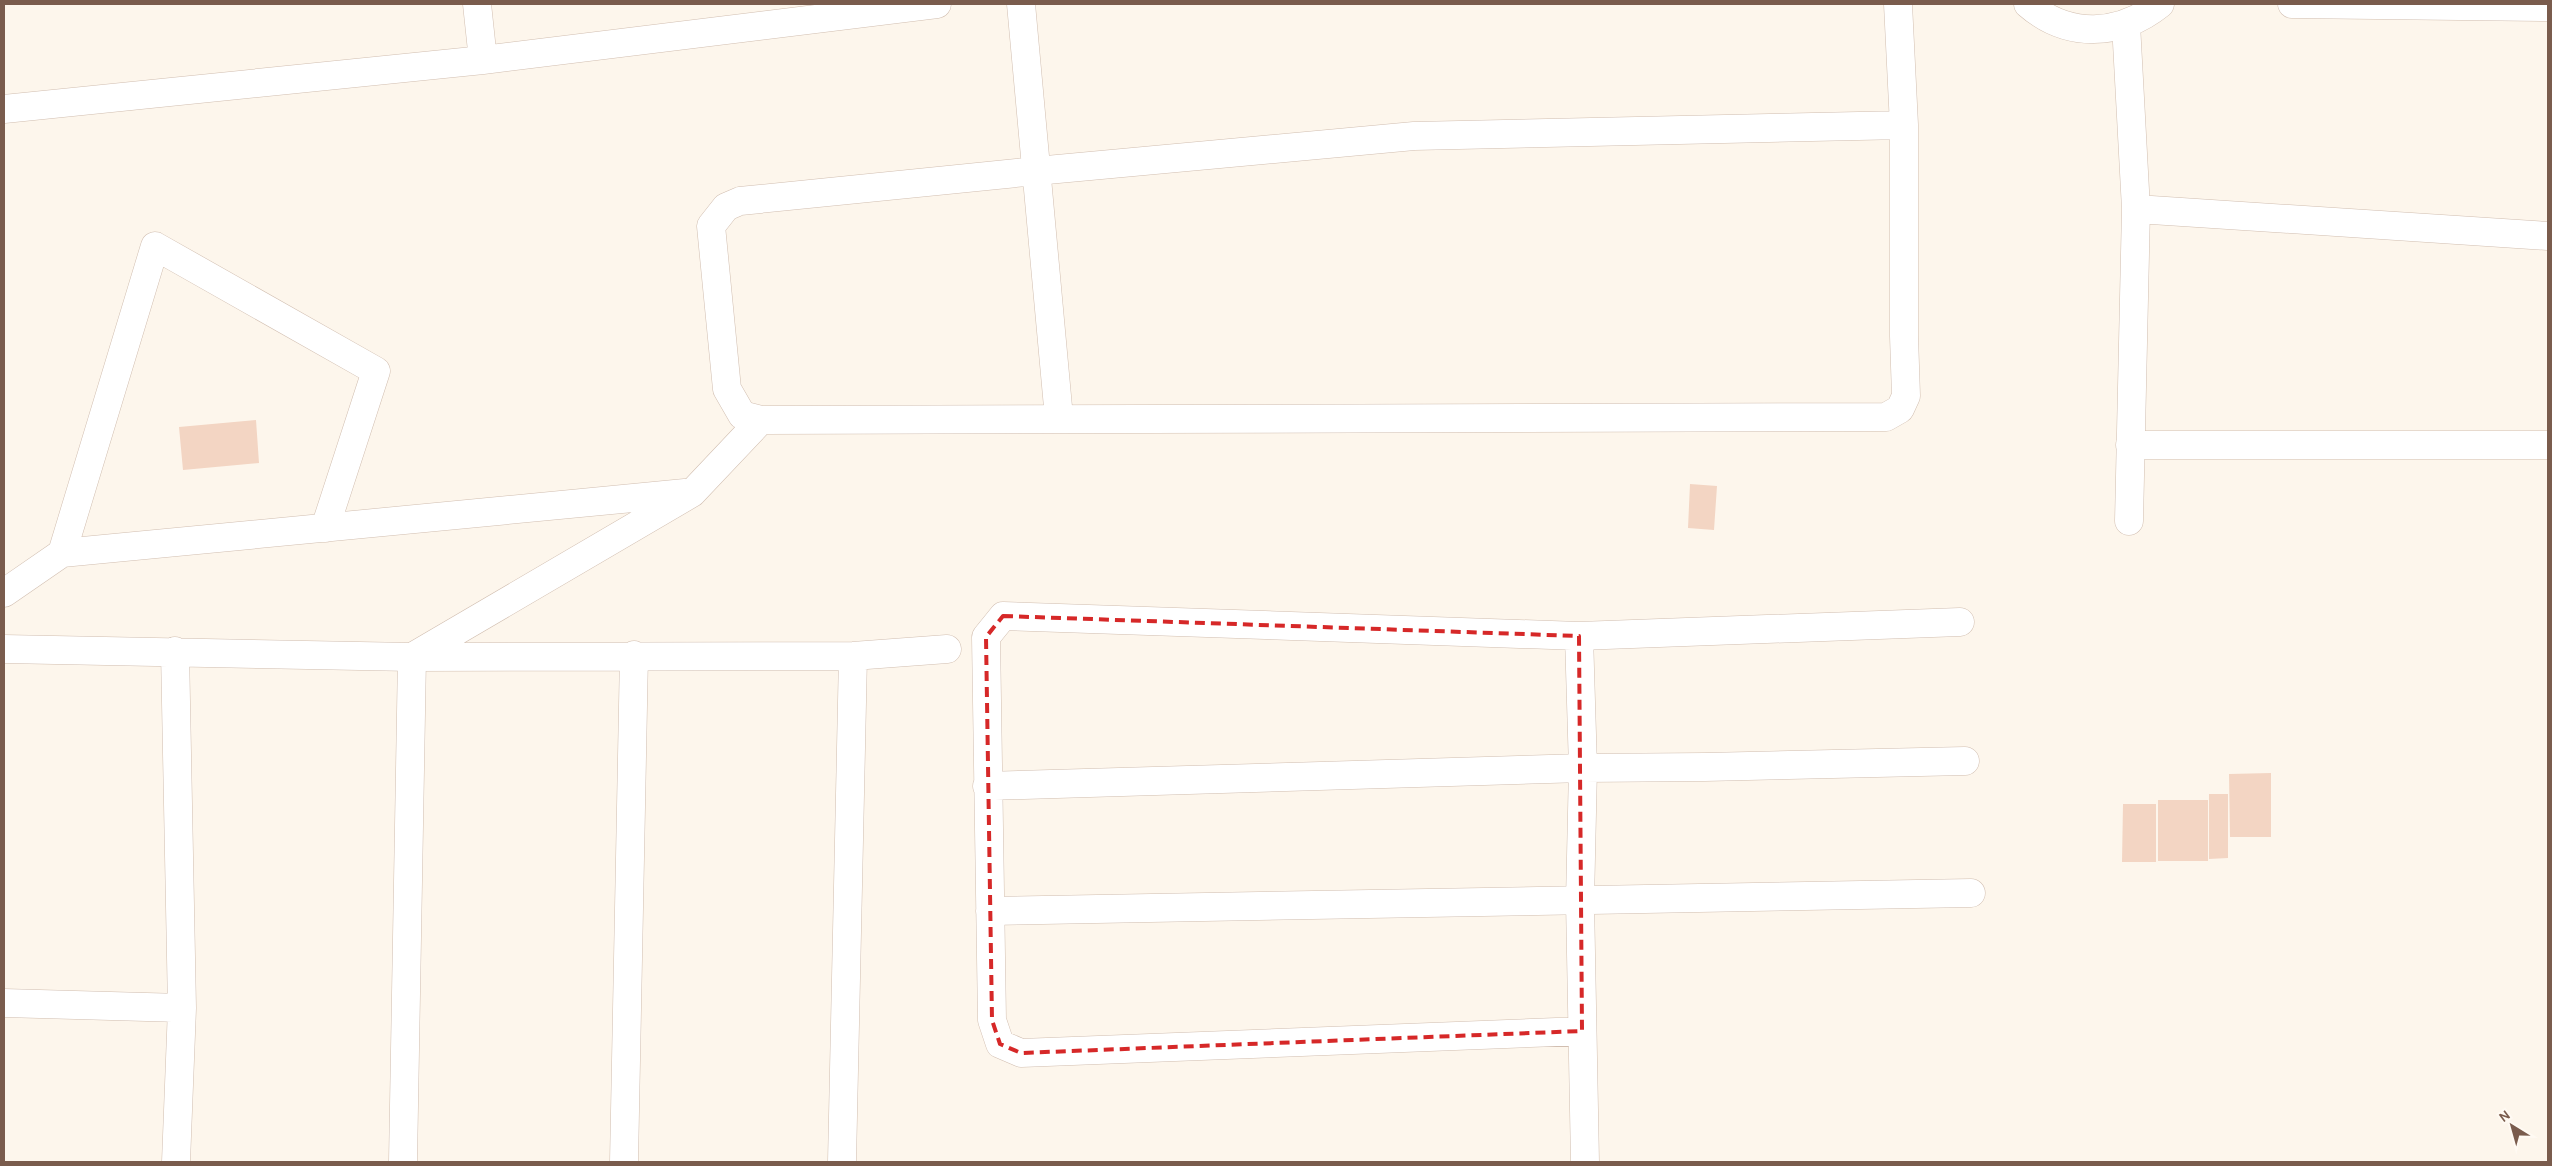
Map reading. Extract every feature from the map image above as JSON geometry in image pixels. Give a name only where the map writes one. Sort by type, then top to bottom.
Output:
[{"type":"street","points":[[477,4],[483,60]]},
{"type":"street","points":[[4,109],[483,60],[938,4]]},
{"type":"street","points":[[1021,4],[1059,418]]},
{"type":"street","points":[[1898,4],[1904,125],[1904,336],[1906,396],[1900,409],[1886,417],[761,420],[742,415],[726,389],[711,226],[726,207],[740,201],[1414,136],[1904,125]]},
{"type":"street","points":[[2028,4],[2041,15],[2068,27],[2097,30],[2126,24],[2145,16],[2160,4]]},
{"type":"street","points":[[2292,4],[2548,7]]},
{"type":"street","points":[[2126,24],[2136,209],[2129,521]]},
{"type":"street","points":[[2136,209],[2548,236]]},
{"type":"street","points":[[62,553],[155,246],[376,370],[325,528]]},
{"type":"street","points":[[412,657],[692,493],[761,420]]},
{"type":"street","points":[[2130,445],[2548,444]]},
{"type":"street","points":[[4,593],[62,553],[692,493]]},
{"type":"street","points":[[1582,1031],[1021,1053],[1000,1044],[992,1020],[986,637],[1003,616],[1579,636],[1960,622]]},
{"type":"street","points":[[1579,636],[1583,768],[1580,901],[1585,1162]]},
{"type":"street","points":[[4,649],[412,657],[853,656],[947,649]]},
{"type":"street","points":[[175,651],[182,1008],[176,1162]]},
{"type":"street","points":[[624,1162],[634,655]]},
{"type":"street","points":[[842,1162],[853,656]]},
{"type":"street","points":[[403,1162],[412,657]]},
{"type":"street","points":[[987,786],[1583,768],[1965,761]]},
{"type":"street","points":[[990,911],[1971,894]]},
{"type":"street","points":[[4,1003],[182,1008]]},
{"type":"highlighted area","points":[[1003,616],[1579,636],[1582,1031],[1021,1053],[1000,1044],[992,1020],[986,637]]},
{"type":"building","points":[[256,420],[259,463],[183,470],[179,427]]},
{"type":"building","points":[[1690,484],[1717,486],[1714,530],[1688,528]]},
{"type":"building","points":[[2271,773],[2271,837],[2230,837],[2229,774]]},
{"type":"building","points":[[2209,794],[2228,794],[2228,858],[2209,859]]},
{"type":"building","points":[[2158,800],[2208,800],[2208,861],[2158,861]]},
{"type":"building","points":[[2123,804],[2156,804],[2156,862],[2122,862]]}]
